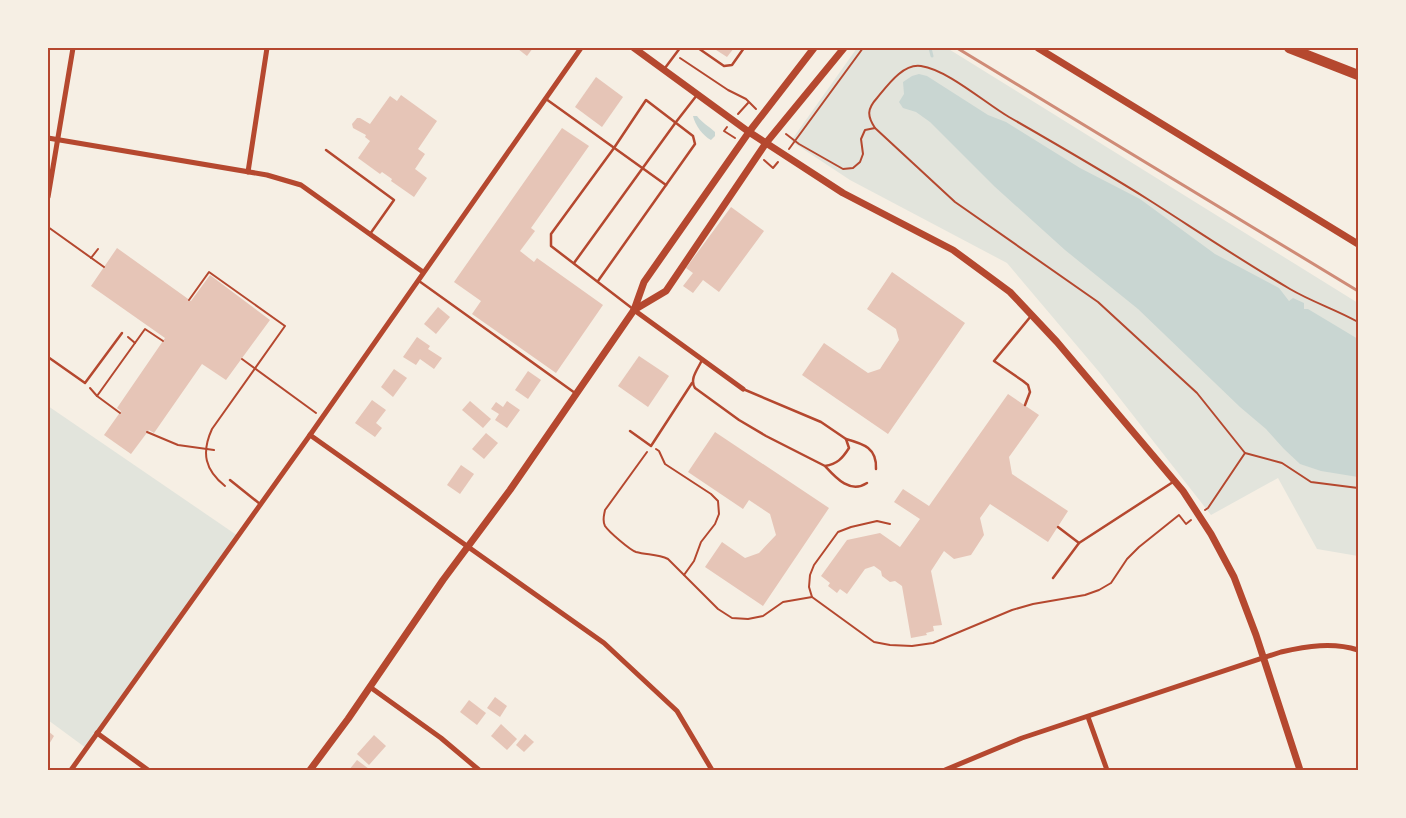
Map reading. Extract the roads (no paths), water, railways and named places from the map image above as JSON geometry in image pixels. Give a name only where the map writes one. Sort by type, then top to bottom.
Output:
[{"type":"highway","points":[[1289,48],[1358,75]]},
{"type":"street","points":[[48,197],[73,48]]},
{"type":"street","points":[[248,172],[267,48]]},
{"type":"street","points":[[71,770],[322,418],[581,48]]},
{"type":"street","points":[[634,48],[766,144],[843,193],[953,250],[1010,292],[1057,342],[1175,481],[1199,515],[1234,577],[1265,658],[1300,770]]},
{"type":"street","points":[[310,770],[370,687],[443,580],[510,490],[577,394],[634,310],[644,282],[762,114],[814,48]]},
{"type":"street","points":[[634,310],[666,291],[766,144],[844,48]]},
{"type":"street","points":[[1038,48],[1358,244]]},
{"type":"street","points":[[48,138],[267,175],[301,185],[423,272]]},
{"type":"street","points":[[634,310],[743,389]]},
{"type":"street","points":[[310,434],[604,644],[677,710],[712,770]]},
{"type":"street","points":[[945,770],[1022,738],[1281,652],[1312,645],[1358,650]]},
{"type":"street","points":[[370,687],[441,738],[479,770]]},
{"type":"street","points":[[1088,717],[1107,770]]},
{"type":"street","points":[[97,733],[148,770]]},
{"type":"lane","points":[[664,70],[680,48]]},
{"type":"lane","points":[[698,48],[724,66],[732,65],[744,48]]},
{"type":"lane","points":[[574,263],[698,94]]},
{"type":"lane","points":[[545,98],[666,185]]},
{"type":"lane","points":[[598,281],[695,144],[693,136],[646,100],[614,148],[551,234],[551,246],[634,310]]},
{"type":"lane","points":[[326,150],[394,200],[370,234]]},
{"type":"lane","points":[[418,280],[577,394]]},
{"type":"lane","points":[[1025,405],[1030,392],[1028,385],[994,361],[1032,315]]},
{"type":"lane","points":[[48,357],[84,383],[122,333]]},
{"type":"lane","points":[[630,431],[651,446],[692,383],[692,379],[702,360]]},
{"type":"lane","points":[[692,383],[739,420],[825,466],[846,485],[854,487],[867,483]]},
{"type":"lane","points":[[743,389],[821,422],[846,439],[866,446],[874,453],[876,469]]},
{"type":"lane","points":[[825,466],[833,465],[841,460],[849,448],[846,439]]},
{"type":"lane","points":[[230,480],[260,504]]},
{"type":"lane","points":[[1053,578],[1079,543],[1175,481]]},
{"type":"lane","points":[[1058,527],[1079,543]]},
{"type":"waterway","points":[[930,48],[932,56]]},
{"type":"railway","points":[[957,48],[1358,291]]}]
